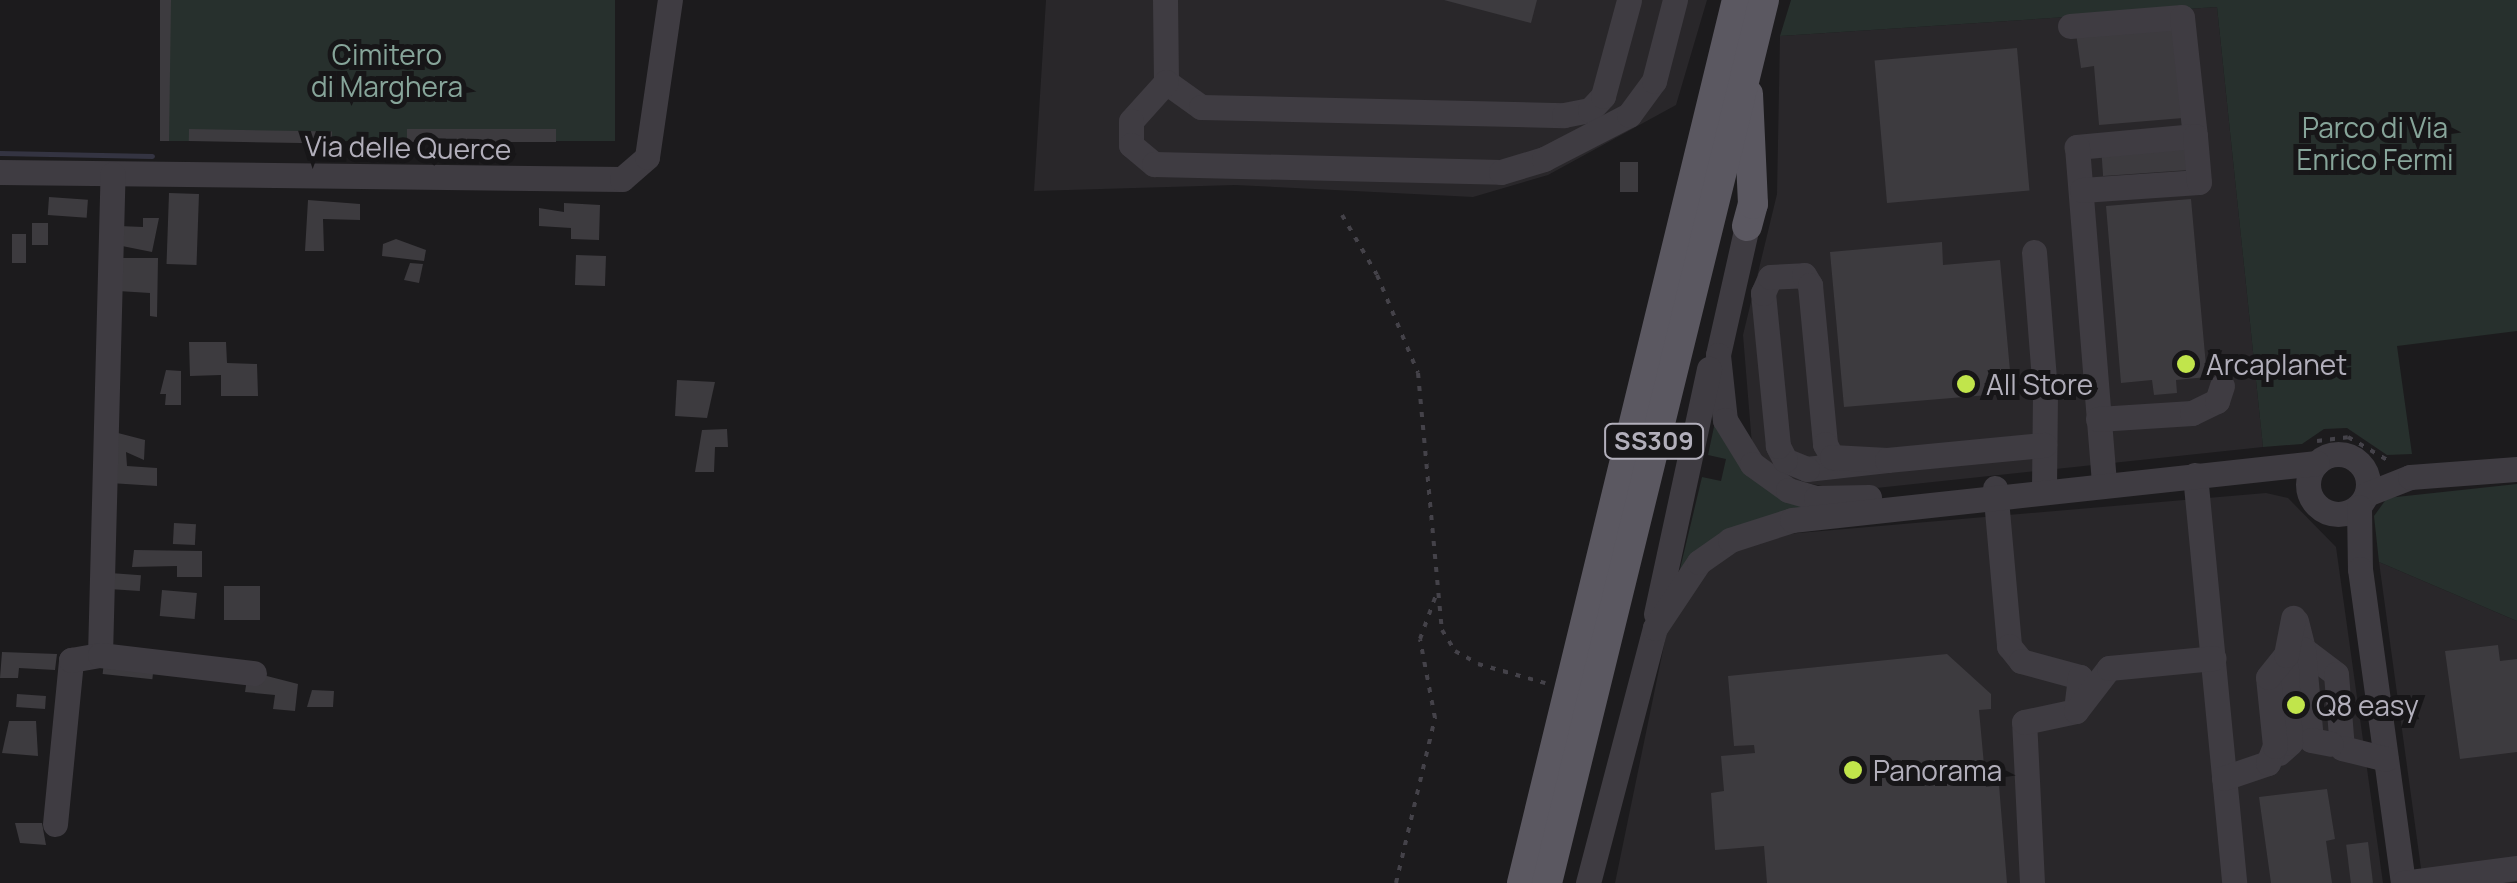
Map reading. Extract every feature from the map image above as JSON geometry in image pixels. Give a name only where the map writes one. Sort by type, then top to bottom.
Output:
[{"type":"main road","points":[[1722,0],[1714,39],[1733,64],[1753,204],[1748,226]]},
{"type":"main road","name":"SS309","points":[[1547,883],[1733,64],[1737,0]]},
{"type":"main road","name":"SS309","points":[[1522,883],[1733,64],[1764,0]]},
{"type":"street","name":"Via delle Querce","points":[[0,172],[622,179],[647,156],[670,0]]},
{"type":"street","points":[[1166,0],[1166,82],[1130,121],[1130,145],[1154,164],[1501,172],[1544,159],[1629,116],[1654,81],[1675,0]]},
{"type":"street","points":[[1166,82],[1200,107],[1227,112],[1578,114],[1603,96],[1629,0]]},
{"type":"street","points":[[2070,26],[2182,16],[2196,136],[2199,182],[2082,190]]},
{"type":"street","points":[[2104,484],[2077,146],[2196,136]]},
{"type":"street","points":[[100,655],[113,174]]},
{"type":"street","points":[[1588,883],[1654,628],[1748,226]]},
{"type":"street","points":[[2034,252],[2044,446],[2039,491]]},
{"type":"street","points":[[1888,460],[1828,453],[1810,286],[1804,275],[1770,277],[1763,293],[1778,446],[1785,460],[1807,469],[2044,446]]},
{"type":"street","points":[[1721,336],[1718,391],[1725,420],[1752,464],[1788,490],[1851,499],[1996,495]]},
{"type":"street","points":[[2098,418],[2192,414],[2216,401],[2222,386]]},
{"type":"street","points":[[1654,628],[1699,562],[1763,527],[1996,495],[2266,471],[2311,456],[2336,454],[2363,466],[2517,469]]},
{"type":"street","points":[[2308,493],[2311,456]]},
{"type":"street","points":[[2363,466],[2359,556],[2403,883],[2517,868]]},
{"type":"street","points":[[2332,514],[2363,500],[2404,468]]},
{"type":"street","points":[[2266,471],[2308,493],[2332,514],[2359,556]]},
{"type":"street","points":[[2196,476],[2234,883]]},
{"type":"street","points":[[1996,495],[2009,646],[2021,662],[2080,676],[2076,711]]},
{"type":"street","points":[[2293,618],[2295,652],[2319,744]]},
{"type":"street","points":[[2295,652],[2336,674],[2319,744]]},
{"type":"street","points":[[2268,763],[2275,746],[2268,677],[2295,652]]},
{"type":"street","points":[[2039,666],[2213,654]]},
{"type":"street","points":[[2032,883],[2020,731],[2032,717],[2076,711],[2109,668],[2213,654]]},
{"type":"street","points":[[55,824],[68,666],[100,655],[254,673]]},
{"type":"street","points":[[2224,778],[2319,744],[2386,759]]},
{"type":"path","points":[[1342,215],[1377,274],[1418,373],[1442,630],[1455,651],[1569,692]]},
{"type":"path","points":[[2311,456],[2341,436],[2404,468]]},
{"type":"path","points":[[1396,883],[1435,718],[1420,639],[1438,591]]},
{"type":"shaded area","points":[[1046,0],[1707,0],[1676,105],[1548,175],[1473,197],[1235,185],[1034,191]]},
{"type":"shaded area","points":[[2217,7],[2263,447],[1848,491],[1791,480],[1765,465],[1752,445],[1743,335],[1777,194],[1780,36]]},
{"type":"shaded area","points":[[2266,493],[2288,498],[2336,547],[2383,883],[1615,883],[1669,621],[1710,566],[1762,536]]},
{"type":"shaded area","points":[[2379,562],[2517,621],[2517,883],[2423,883]]},
{"type":"green space","name":"Cimitero di Marghera","points":[[160,0],[615,0],[615,141],[160,141]]},
{"type":"green space","name":"Parco di Via Enrico Fermi","points":[[1791,0],[2517,0],[2517,331],[2397,346],[2412,454],[2387,455],[2347,428],[2324,429],[2302,444],[2263,447],[2217,7],[1780,36]]},
{"type":"green space","points":[[1715,422],[1813,505],[1680,569],[1702,477],[1721,481],[1726,459],[1708,455]]},
{"type":"green space","points":[[2517,484],[2517,621],[2379,562],[2374,516],[2387,498]]},
{"type":"building","points":[[160,0],[171,0],[169,141],[160,141]]},
{"type":"building","points":[[1444,0],[1537,0],[1531,23]]},
{"type":"building","points":[[2175,25],[2183,118],[2099,125],[2094,66],[2081,68],[2076,33]]},
{"type":"building","points":[[2017,48],[2029,190],[1887,203],[1875,60]]},
{"type":"building","points":[[189,129],[332,131],[332,143],[189,141]]},
{"type":"building","points":[[407,129],[556,129],[556,142],[407,142]]},
{"type":"building","points":[[2187,143],[2189,170],[2103,176],[2101,149]]},
{"type":"building","points":[[1620,162],[1638,162],[1638,192],[1620,192]]},
{"type":"building","points":[[169,193],[199,194],[197,265],[167,264]]},
{"type":"building","points":[[49,197],[88,200],[87,218],[48,215]]},
{"type":"building","points":[[2191,199],[2207,377],[2176,380],[2177,393],[2154,395],[2152,380],[2121,383],[2106,206]]},
{"type":"building","points":[[308,200],[360,204],[360,220],[323,219],[324,251],[305,251]]},
{"type":"building","points":[[564,203],[600,205],[599,240],[571,239],[571,228],[539,226],[539,208],[564,212]]},
{"type":"building","points":[[143,218],[159,218],[152,252],[117,245],[119,226],[143,227]]},
{"type":"building","points":[[32,223],[48,223],[48,245],[32,245]]},
{"type":"building","points":[[12,234],[26,234],[26,263],[12,263]]},
{"type":"building","points":[[396,239],[426,250],[424,261],[382,256],[383,244]]},
{"type":"building","points":[[1942,242],[1943,265],[2000,260],[2012,393],[1844,407],[1830,252]]},
{"type":"building","points":[[576,255],[606,256],[605,286],[575,285]]},
{"type":"building","points":[[111,258],[158,258],[157,317],[150,316],[150,293],[118,291]]},
{"type":"building","points":[[410,263],[423,264],[419,283],[404,280]]},
{"type":"building","points":[[189,342],[226,342],[227,363],[257,364],[258,396],[221,396],[221,375],[190,376]]},
{"type":"building","points":[[166,370],[181,371],[181,405],[165,405],[166,394],[160,394]]},
{"type":"building","points":[[677,380],[715,382],[707,418],[675,416]]},
{"type":"building","points":[[727,429],[728,447],[715,447],[714,472],[695,472],[702,430]]},
{"type":"building","points":[[118,433],[145,440],[144,460],[126,452],[127,466],[157,468],[157,486],[110,483]]},
{"type":"building","points":[[174,523],[196,524],[195,545],[173,544]]},
{"type":"building","points":[[134,550],[202,551],[202,577],[177,577],[177,566],[132,567]]},
{"type":"building","points":[[110,573],[141,575],[140,591],[109,589]]},
{"type":"building","points":[[224,586],[260,586],[260,620],[224,620]]},
{"type":"building","points":[[162,590],[197,593],[195,619],[160,616]]},
{"type":"building","points":[[2498,645],[2500,661],[2517,659],[2517,752],[2460,759],[2445,651]]},
{"type":"building","points":[[2,652],[57,654],[55,670],[19,668],[18,678],[0,678]]},
{"type":"building","name":"Panorama","points":[[1947,654],[1991,694],[1991,709],[1979,710],[1986,787],[1999,785],[2007,883],[1767,883],[1764,846],[1715,850],[1711,793],[1724,791],[1721,756],[1755,753],[1754,745],[1734,746],[1728,676]]},
{"type":"building","points":[[104,661],[154,666],[152,679],[103,674]]},
{"type":"building","points":[[259,674],[298,684],[295,711],[273,709],[275,695],[245,692],[247,679]]},
{"type":"building","points":[[312,690],[334,691],[333,707],[307,707]]},
{"type":"building","points":[[17,694],[46,696],[45,709],[16,707]]},
{"type":"building","points":[[9,721],[36,721],[38,756],[2,753]]},
{"type":"building","points":[[2327,789],[2335,839],[2326,841],[2332,883],[2271,883],[2259,797]]},
{"type":"building","points":[[15,823],[42,823],[46,845],[20,843]]},
{"type":"building","points":[[2368,842],[2373,883],[2351,883],[2346,845]]},
{"type":"waterway","points":[[0,153],[152,156]]},
{"type":"place","name":"Arcaplanet","points":[[2186,364]]},
{"type":"place","name":"All Store","points":[[1966,384]]},
{"type":"place","name":"Q8 easy","points":[[2296,705]]},
{"type":"place","name":"Panorama","points":[[1853,770]]}]
